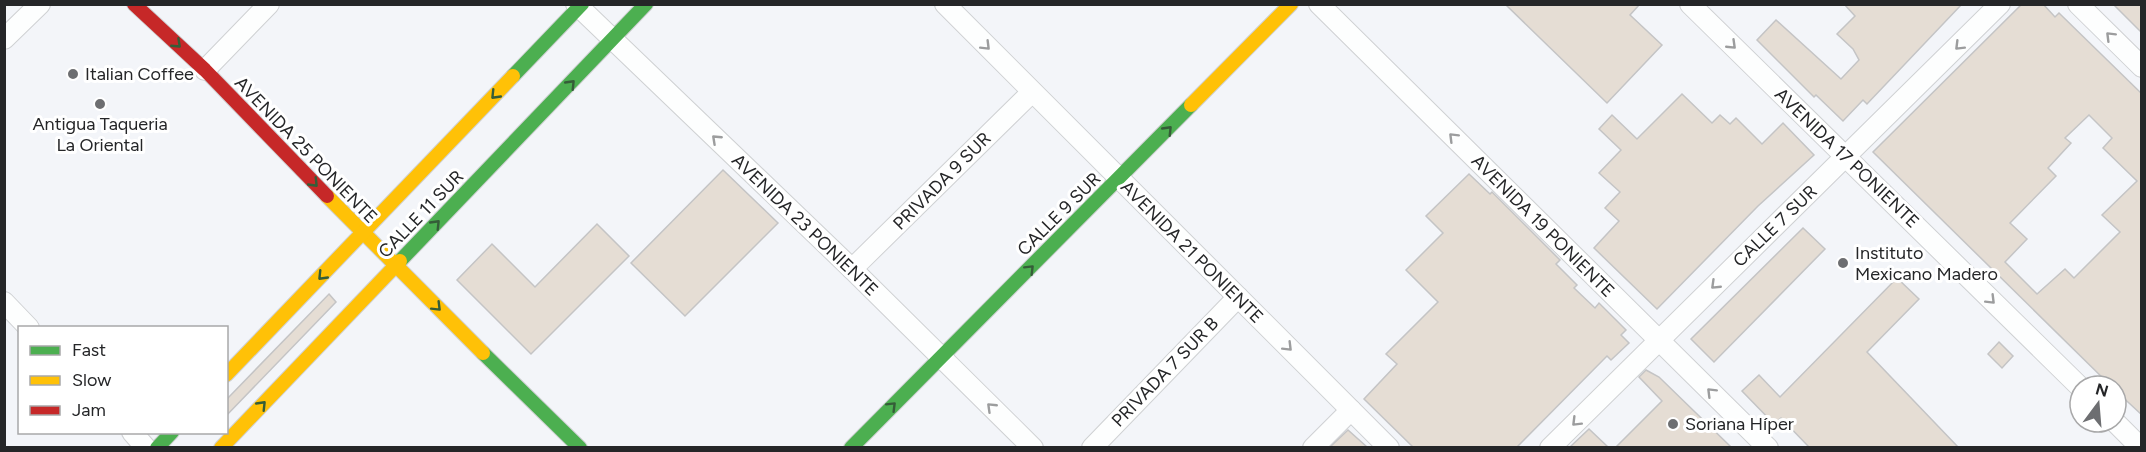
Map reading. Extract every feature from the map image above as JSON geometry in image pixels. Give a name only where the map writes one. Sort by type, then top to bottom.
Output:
[{"type":"main road","name":"AVENIDA 25 PONIENTE","points":[[134,4],[205,70],[362,233],[580,447]]},
{"type":"main road","name":"CALLE 11 SUR","points":[[221,447],[646,4]]},
{"type":"main road","name":"CALLE 9 SUR","points":[[850,447],[1119,180],[1291,4]]},
{"type":"main road","name":"CALLE 11 SUR","points":[[228,373],[579,6]]},
{"type":"main road","points":[[158,447],[170,434]]},
{"type":"street","points":[[4,39],[40,4]]},
{"type":"street","points":[[205,70],[269,4]]},
{"type":"street","name":"AVENIDA 21 PONIENTE","points":[[945,4],[1389,447]]},
{"type":"street","name":"AVENIDA 19 PONIENTE","points":[[1319,4],[1768,447]]},
{"type":"street","name":"AVENIDA 17 PONIENTE","points":[[1690,4],[2068,375]]},
{"type":"street","name":"CALLE 7 SUR","points":[[1550,447],[2000,4]]},
{"type":"street","points":[[2078,4],[2142,67]]},
{"type":"street","name":"AVENIDA 23 PONIENTE","points":[[579,6],[1033,447]]},
{"type":"street","name":"PRIVADA 9 SUR","points":[[852,269],[1032,92]]},
{"type":"street","name":"PRIVADA 7 SUR B","points":[[1092,447],[1238,297]]},
{"type":"street","points":[[4,302],[28,326]]},
{"type":"street","points":[[1313,447],[1350,410]]},
{"type":"street","points":[[134,434],[146,447]]},
{"type":"street","points":[[2127,434],[2141,447]]},
{"type":"building","points":[[1505,4],[1640,4],[1630,15],[1662,45],[1607,103]]},
{"type":"building","points":[[1844,4],[1962,4],[1867,104],[1863,100],[1843,121],[1816,95],[1814,97],[1757,40],[1776,20],[1841,79],[1859,60],[1853,49],[1837,34],[1855,16]]},
{"type":"building","points":[[2022,4],[2043,4],[2055,17],[2059,13],[2142,94],[2142,415],[2128,402],[2128,374],[2099,374],[1873,152]],"holes":[[[2089,115],[2112,138],[2103,148],[2137,181],[2102,215],[2120,232],[2074,278],[2065,269],[2037,294],[2005,262],[2027,239],[2010,223],[2056,176],[2048,168],[2071,143],[2065,138]]]},
{"type":"building","points":[[2113,4],[2142,4],[2142,33]]},
{"type":"building","points":[[1682,94],[1712,123],[1720,115],[1730,124],[1736,118],[1762,144],[1783,123],[1814,155],[1758,206],[1657,309],[1594,248],[1619,221],[1605,208],[1620,192],[1599,173],[1621,150],[1599,129],[1612,115],[1637,139]]},
{"type":"building","points":[[723,170],[778,223],[685,316],[631,263]]},
{"type":"building","points":[[1469,174],[1490,194],[1492,192],[1560,260],[1556,264],[1577,285],[1574,288],[1595,308],[1599,303],[1626,330],[1621,335],[1629,343],[1611,360],[1607,356],[1517,447],[1413,447],[1364,399],[1397,364],[1386,354],[1438,302],[1406,270],[1443,233],[1426,216]]},
{"type":"building","points":[[597,224],[629,256],[531,354],[457,280],[492,244],[535,287]]},
{"type":"building","points":[[1803,228],[1825,249],[1714,362],[1691,339]]},
{"type":"building","points":[[1897,278],[1919,299],[1867,352],[1958,447],[1809,447],[1781,418],[1774,424],[1742,391],[1759,375],[1780,397]]},
{"type":"building","points":[[329,294],[336,302],[228,414],[228,398]]},
{"type":"building","points":[[1999,342],[2013,356],[2002,368],[1988,354]]},
{"type":"building","name":"Soriana Híper","points":[[1646,370],[1659,377],[1731,447],[1616,447],[1662,401],[1639,377]]},
{"type":"building","points":[[1589,429],[1608,447],[1570,447]]},
{"type":"building","points":[[1348,430],[1367,447],[1330,447]]},
{"type":"traffic: fast","points":[[513,76],[582,4]]},
{"type":"traffic: fast","points":[[400,261],[646,4]]},
{"type":"traffic: fast","points":[[851,448],[1191,105]]},
{"type":"traffic: fast","points":[[483,353],[580,448]]},
{"type":"traffic: fast","points":[[157,448],[170,434]]},
{"type":"traffic: slow","points":[[1191,105],[1291,4]]},
{"type":"traffic: slow","points":[[228,373],[513,76]]},
{"type":"traffic: slow","points":[[327,196],[483,353]]},
{"type":"traffic: slow","points":[[221,448],[400,261]]},
{"type":"traffic: jam","points":[[134,4],[205,70],[327,196]]},
{"type":"place","name":"Italian Coffee","points":[[73,74]]},
{"type":"place","name":"Antigua Taqueria La Oriental","points":[[100,104]]},
{"type":"place","name":"Instituto Mexicano Madero","points":[[1843,263]]},
{"type":"place","name":"Soriana Híper","points":[[1673,424]]}]
